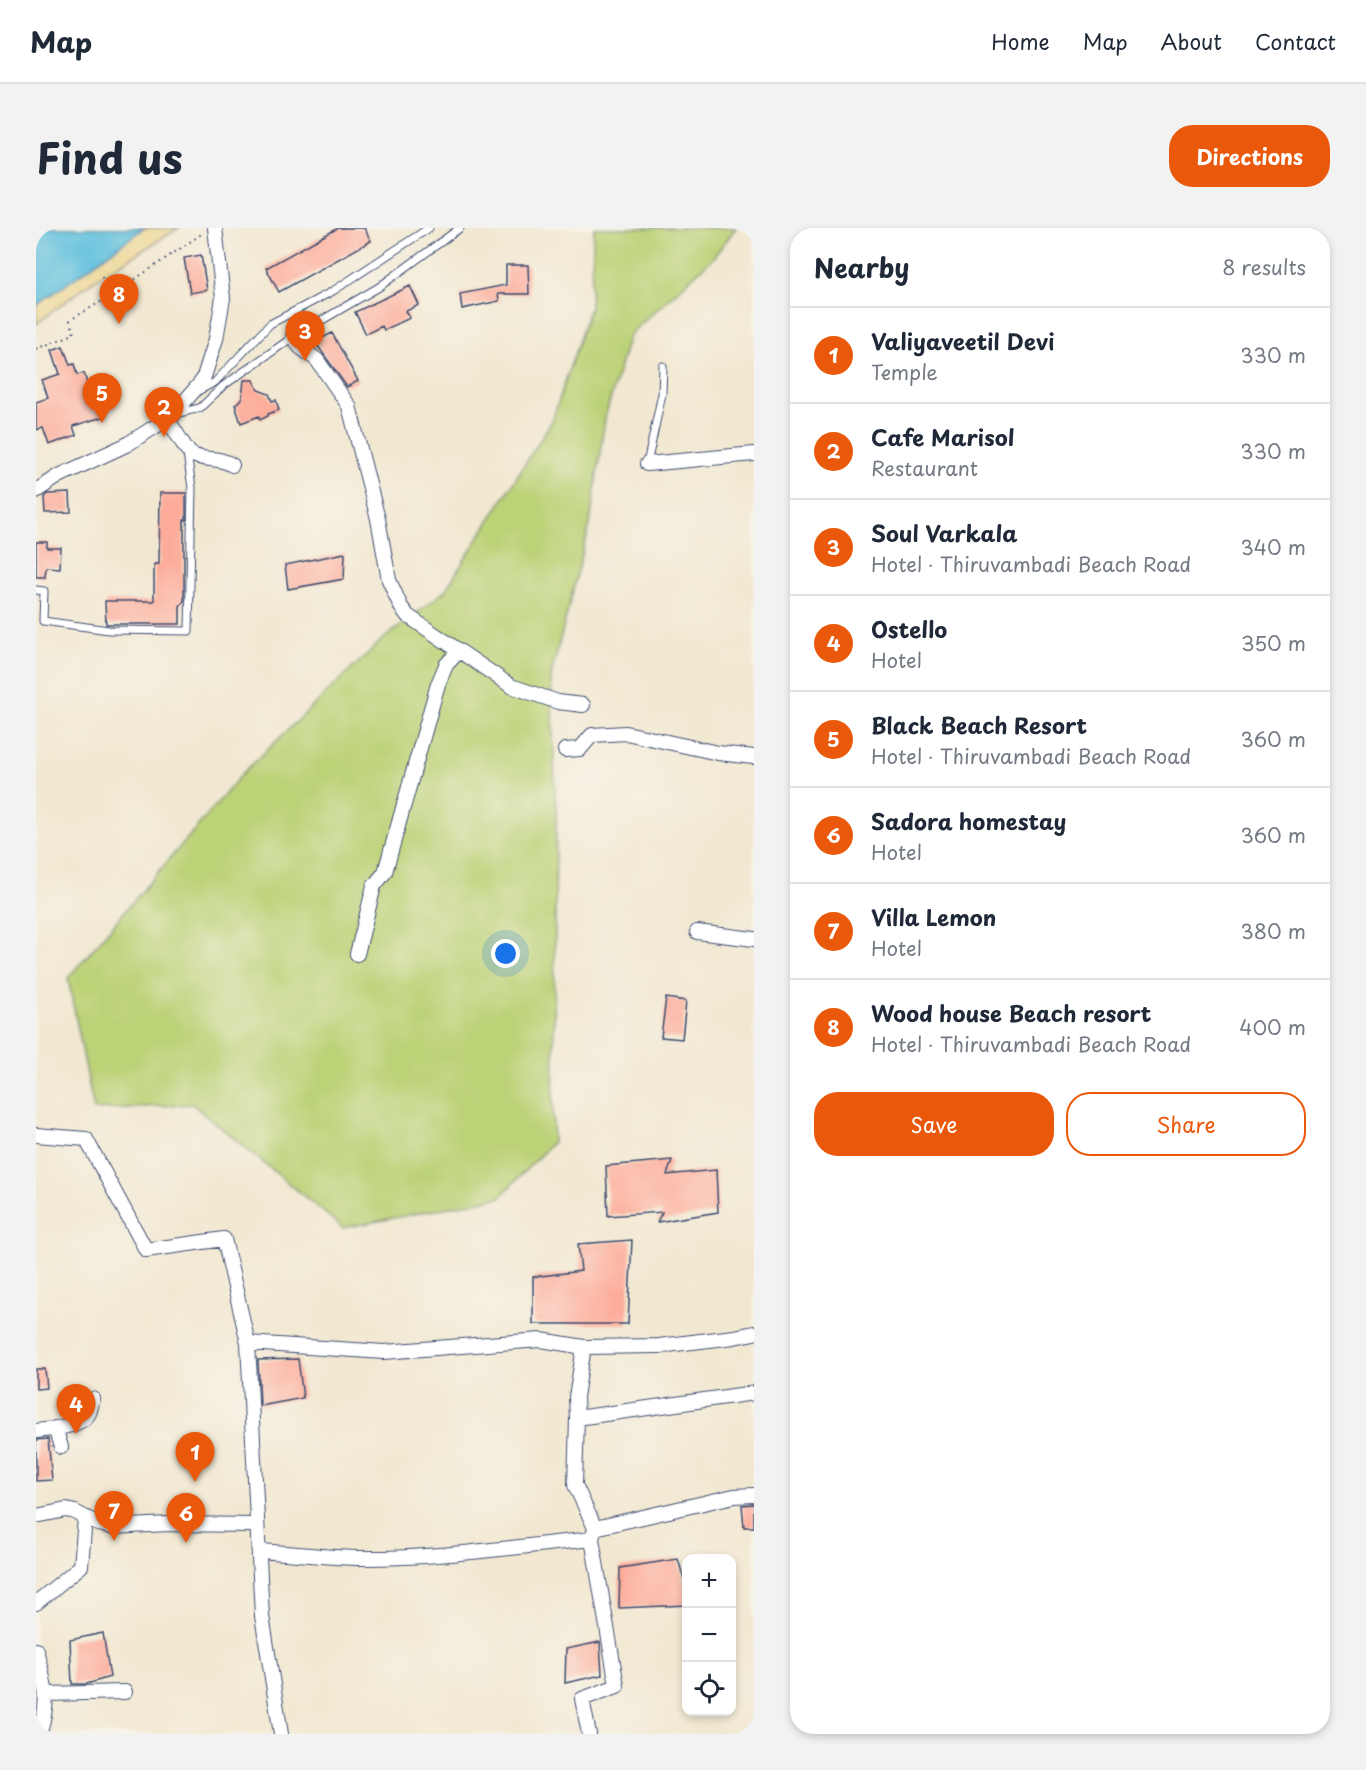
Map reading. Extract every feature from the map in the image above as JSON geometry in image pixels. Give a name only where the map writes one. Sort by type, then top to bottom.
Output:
[{"type":"street","points":[[36,491],[58,476],[126,445],[170,416],[204,380],[216,339],[223,297],[215,228]]},
{"type":"street","points":[[293,337],[300,347],[317,360],[349,406],[378,519],[389,580],[401,607],[408,616],[511,686],[558,702],[583,705]]},
{"type":"street","points":[[170,416],[187,450],[196,456],[221,459],[232,465]]},
{"type":"street","points":[[647,465],[754,454]]},
{"type":"street","points":[[357,954],[374,886],[385,872],[438,684],[446,665],[459,651]]},
{"type":"street","points":[[565,750],[580,749],[592,735],[626,733],[718,753],[754,757]]},
{"type":"street","points":[[697,932],[754,939]]},
{"type":"street","points":[[36,1135],[86,1139],[146,1251],[224,1239],[248,1343],[262,1616],[281,1734]]},
{"type":"street","points":[[248,1343],[384,1352],[541,1340],[585,1347],[659,1346],[754,1333]]},
{"type":"street","points":[[585,1347],[576,1397],[574,1485],[593,1533],[617,1686],[582,1700],[590,1734]]},
{"type":"street","points":[[577,1418],[754,1393]]},
{"type":"street","points":[[36,1431],[84,1419],[93,1399]]},
{"type":"street","points":[[55,1428],[61,1448]]},
{"type":"street","points":[[260,1551],[356,1558],[413,1556],[593,1533],[735,1496],[754,1495]]},
{"type":"street","points":[[36,1516],[66,1510],[98,1524],[112,1527],[168,1524],[256,1525]]},
{"type":"street","points":[[36,1603],[81,1566],[85,1518]]},
{"type":"street","points":[[36,1650],[47,1694],[39,1734]]},
{"type":"street","points":[[47,1694],[125,1692]]},
{"type":"lane","points":[[170,416],[202,389],[215,382],[270,324],[333,291],[429,228]]},
{"type":"lane","points":[[170,416],[200,408],[223,386],[293,337],[379,287],[460,228]]},
{"type":"lane","points":[[647,465],[662,394],[663,366]]},
{"type":"lane","points":[[36,590],[44,591],[43,621],[109,630],[189,631],[192,488],[187,450]]},
{"type":"path","points":[[36,349],[74,334],[70,320],[109,297],[210,228]]},
{"type":"path","points":[[102,277],[109,297]]},
{"type":"green space","points":[[594,228],[736,228],[712,259],[629,335],[605,418],[590,524],[551,675],[556,815],[553,1142],[500,1197],[343,1228],[192,1104],[94,1110],[68,978],[242,774],[382,640],[445,591],[552,421],[590,307]]},
{"type":"sand","points":[[144,228],[179,228],[90,283],[36,324],[36,306]]},
{"type":"water","points":[[36,228],[144,228],[36,306]]},
{"type":"building","points":[[338,228],[364,228],[371,241],[279,292],[266,268]]},
{"type":"building","points":[[201,255],[207,290],[190,293],[184,258]]},
{"type":"building","points":[[506,265],[528,265],[529,294],[498,294],[499,301],[462,309],[460,294],[506,285]]},
{"type":"building","points":[[410,286],[419,305],[406,311],[410,318],[384,330],[382,326],[366,334],[355,312]]},
{"type":"building","points":[[332,333],[358,381],[347,387],[315,342]]},
{"type":"building","points":[[63,346],[70,365],[74,364],[77,375],[84,373],[90,394],[99,391],[106,416],[73,426],[76,435],[49,445],[43,428],[36,430],[36,402],[48,398],[42,380],[60,374],[52,350]]},
{"type":"building","points":[[244,380],[253,380],[258,390],[269,394],[272,401],[276,400],[279,410],[260,420],[259,416],[241,423],[235,405],[242,398]]},
{"type":"building","points":[[70,493],[71,512],[45,513],[44,497],[47,494]]},
{"type":"building","points":[[160,493],[186,493],[184,601],[180,606],[180,624],[106,624],[105,601],[154,601],[154,564],[159,564]]},
{"type":"building","points":[[36,542],[47,542],[47,548],[61,548],[60,568],[46,567],[45,577],[36,577]]},
{"type":"building","points":[[345,553],[344,579],[288,589],[285,565]]},
{"type":"building","points":[[666,998],[686,1001],[682,1039],[661,1037]]},
{"type":"building","points":[[672,1160],[667,1175],[716,1170],[718,1212],[657,1222],[662,1212],[608,1216],[606,1166]]},
{"type":"building","points":[[632,1240],[628,1324],[533,1324],[533,1277],[581,1271],[578,1244]]},
{"type":"building","points":[[298,1359],[303,1398],[260,1406],[258,1360]]},
{"type":"building","points":[[36,1369],[45,1369],[47,1388],[36,1389]]},
{"type":"building","points":[[48,1439],[52,1480],[36,1481],[36,1440]]},
{"type":"building","points":[[754,1504],[754,1527],[744,1527],[742,1505]]},
{"type":"building","points":[[678,1559],[682,1572],[682,1605],[619,1608],[620,1568]]},
{"type":"building","points":[[103,1633],[110,1677],[87,1684],[72,1684],[70,1640]]},
{"type":"building","points":[[600,1642],[602,1675],[565,1683],[566,1649]]},
{"type":"place","name":"Wood house Beach resort","points":[[119,324]]},
{"type":"place","name":"Soul Varkala","points":[[305,361]]},
{"type":"place","name":"Black Beach Resort","points":[[102,423]]},
{"type":"place","name":"Cafe Marisol","points":[[164,437]]},
{"type":"place","name":"Ostello","points":[[76,1434]]},
{"type":"place","name":"Valiyaveetil Devi","points":[[195,1482]]},
{"type":"place","name":"Villa Lemon","points":[[114,1541]]},
{"type":"place","name":"Sadora homestay","points":[[186,1543]]}]
